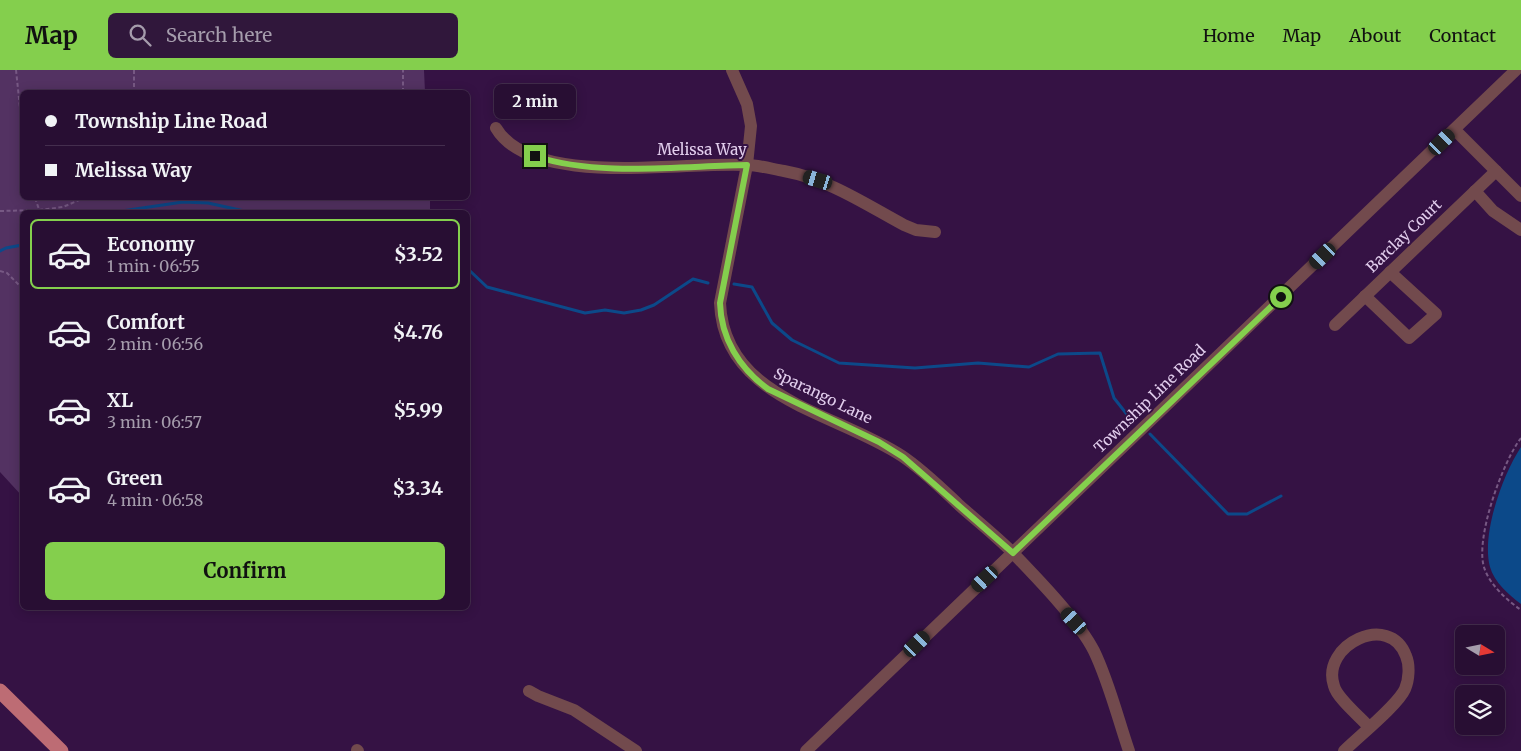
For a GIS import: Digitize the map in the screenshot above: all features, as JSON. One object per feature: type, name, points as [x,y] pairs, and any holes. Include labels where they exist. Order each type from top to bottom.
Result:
[{"type":"main road","points":[[0,691],[61,751]]},
{"type":"street","name":"Sparango Lane","points":[[732,70],[747,104],[751,126],[747,165],[720,303],[720,317],[730,346],[738,360],[768,389],[879,442],[903,457],[1013,553],[1082,631],[1095,652],[1130,751]]},
{"type":"street","name":"Township Line Road","points":[[806,751],[1516,70]]},
{"type":"street","name":"Melissa Way","points":[[496,128],[501,136],[515,148],[558,163],[585,167],[747,165],[818,180],[904,225],[916,230],[935,232]]},
{"type":"street","points":[[1455,130],[1521,196]]},
{"type":"street","name":"Barclay Court","points":[[1336,325],[1496,171]]},
{"type":"street","points":[[1475,191],[1492,211],[1521,230]]},
{"type":"street","points":[[1365,296],[1410,338],[1436,314],[1390,272]]},
{"type":"street","points":[[1344,751],[1368,726],[1399,700],[1406,688],[1408,661],[1404,648],[1394,638],[1382,635],[1367,635],[1353,641],[1341,652],[1333,665],[1332,678],[1334,689],[1368,726]]},
{"type":"street","points":[[529,691],[574,710],[636,751]]},
{"type":"path","points":[[16,70],[20,108]]},
{"type":"path","points":[[134,70],[134,90]]},
{"type":"path","points":[[403,90],[404,70]]},
{"type":"path","points":[[46,210],[63,207],[79,200]]},
{"type":"path","points":[[0,211],[20,211]]},
{"type":"path","points":[[0,271],[6,273],[20,286]]},
{"type":"path","points":[[1521,438],[1506,464],[1496,488],[1482,555],[1485,570],[1494,584],[1521,610]]},
{"type":"shaded area","points":[[0,70],[424,70],[425,90],[20,90],[20,200],[430,200],[430,210],[20,210],[20,494],[0,472]]},
{"type":"water","points":[[1521,447],[1521,604],[1498,583],[1490,567],[1488,553],[1491,522],[1495,505],[1507,472]]},
{"type":"waterway","points":[[129,210],[183,202],[208,203],[240,210]]},
{"type":"waterway","points":[[0,251],[20,245]]},
{"type":"waterway","points":[[470,271],[487,287],[585,313],[605,310],[624,313],[641,310],[654,305],[693,279],[708,283]]},
{"type":"waterway","points":[[734,284],[752,287],[772,323],[792,340],[839,363],[915,368],[978,363],[1029,367],[1058,354],[1100,353],[1114,398],[1129,417]]},
{"type":"waterway","points":[[1150,434],[1228,514],[1247,514],[1281,496]]},
{"type":"route","points":[[535,156],[558,163],[608,168],[747,165],[720,303],[720,317],[730,346],[738,360],[768,389],[879,442],[919,468],[1013,553],[1281,297]]}]
